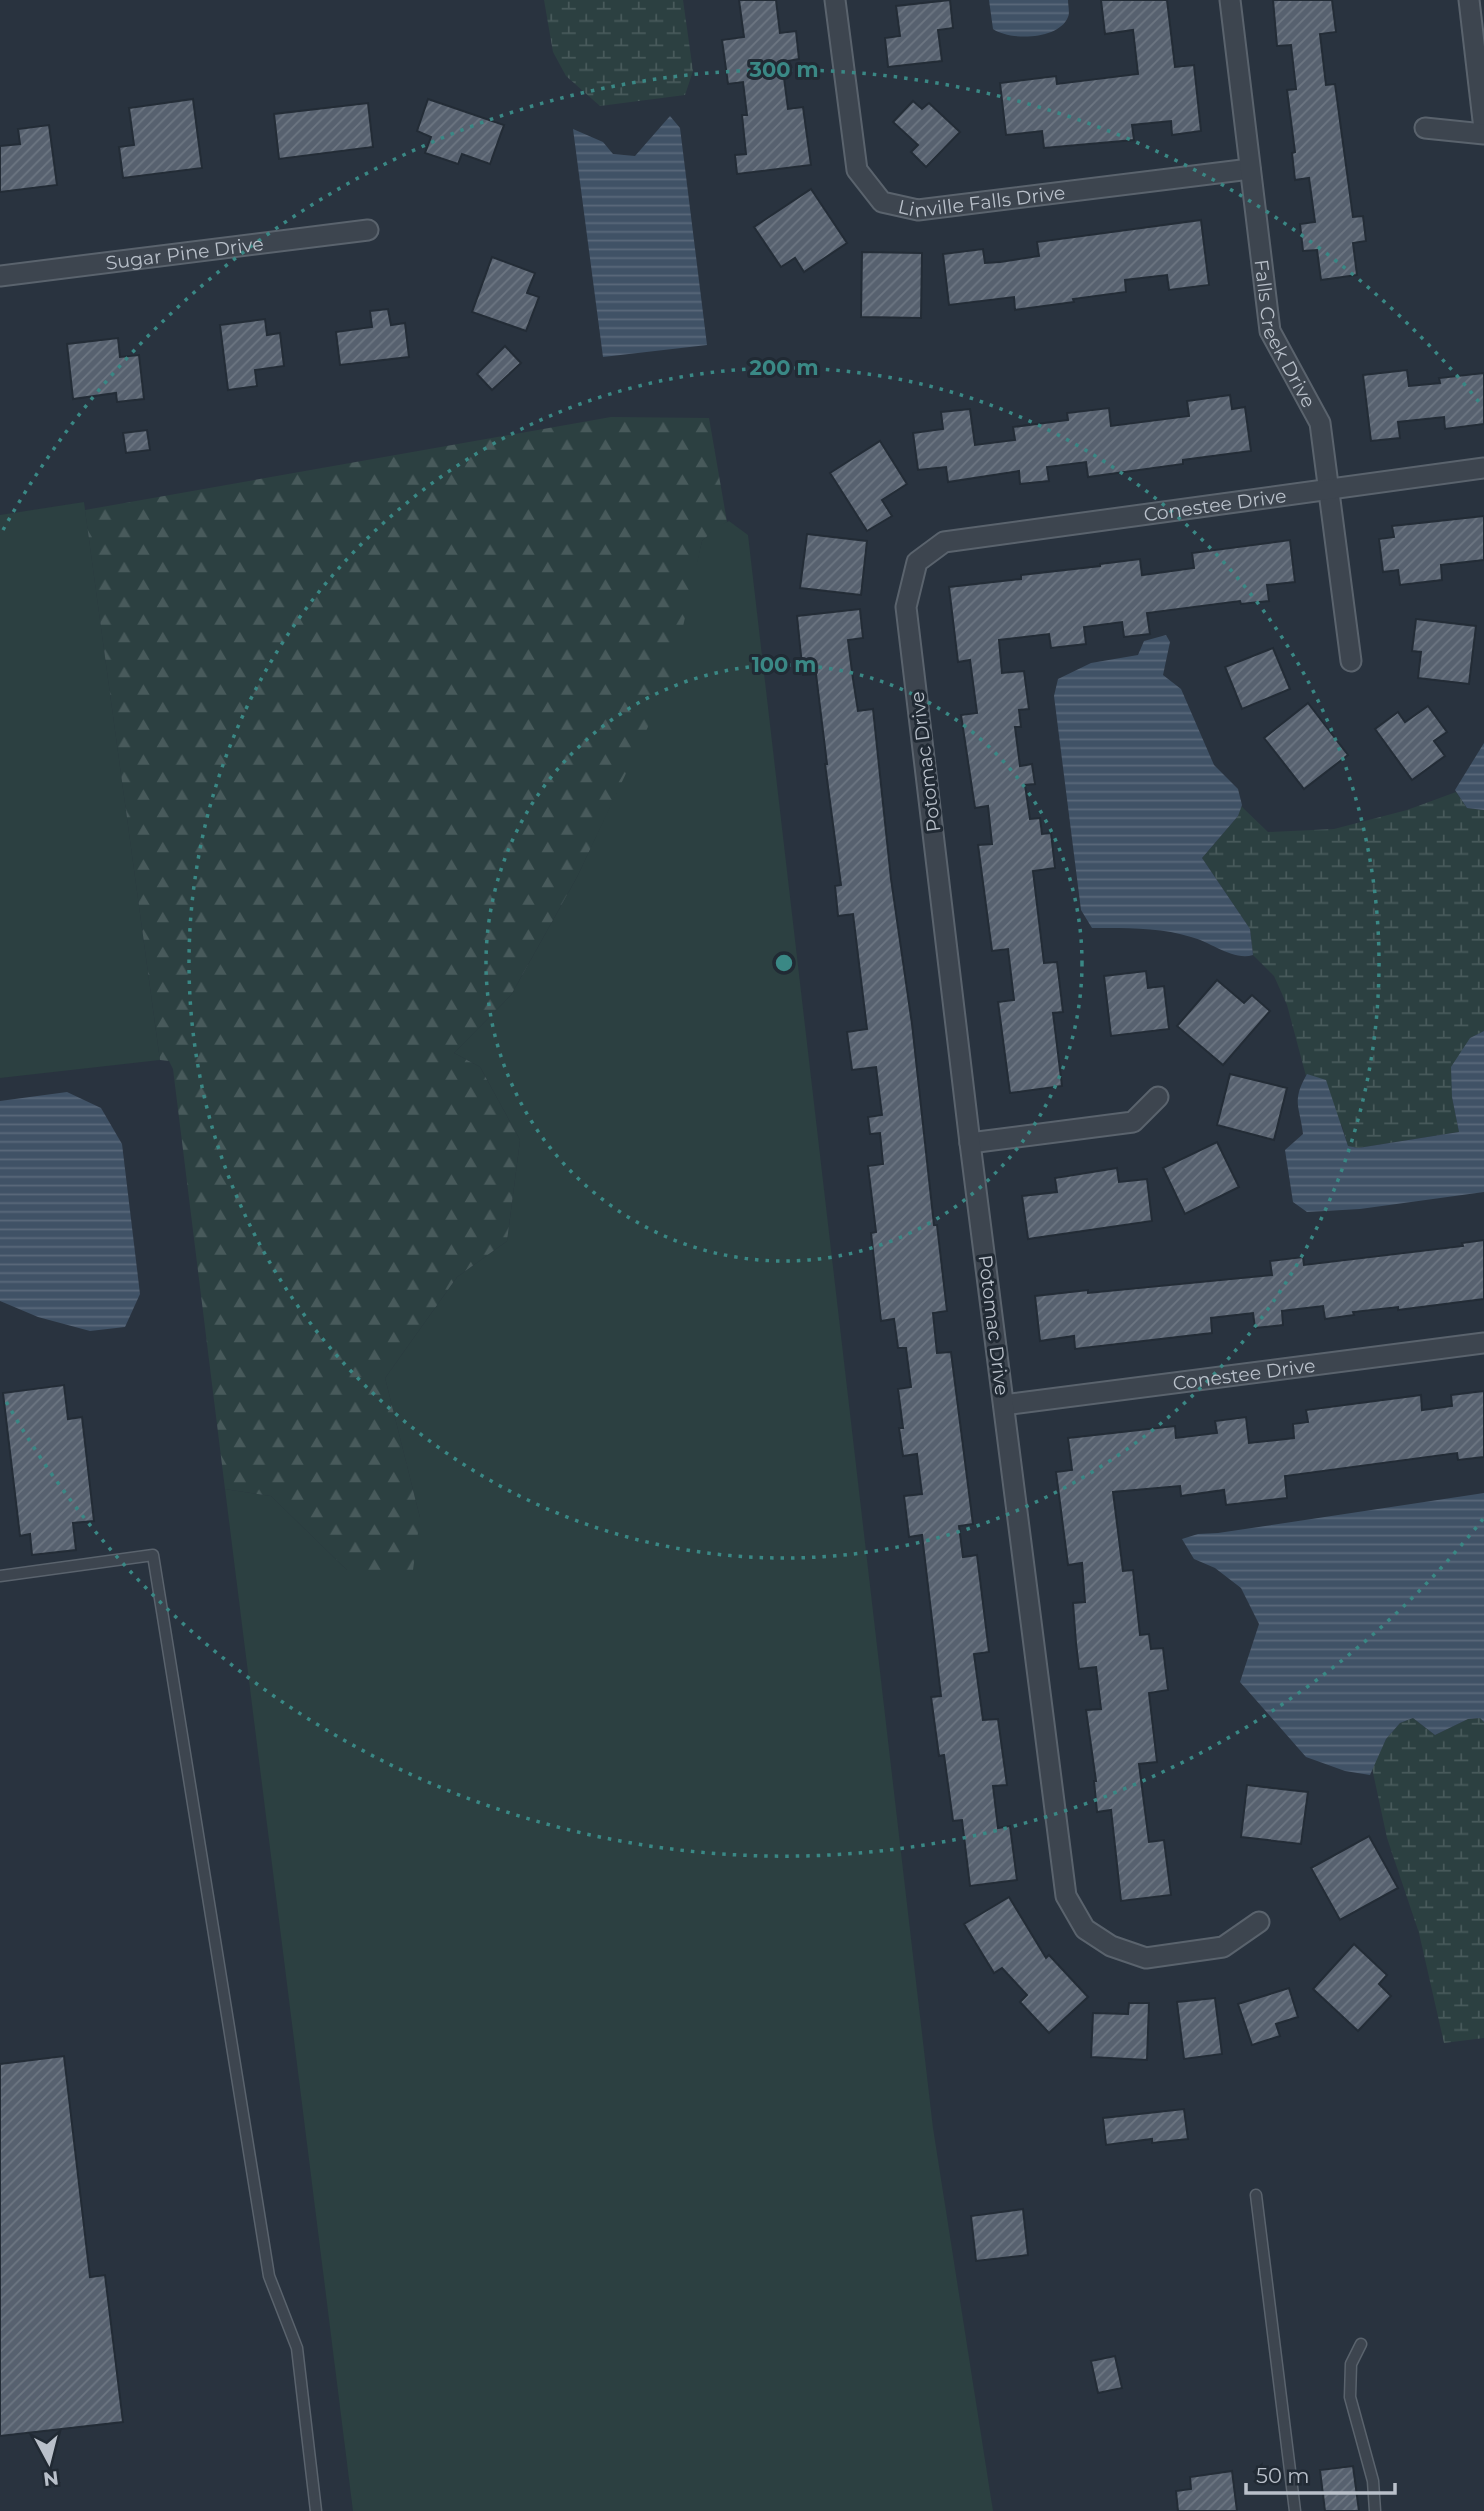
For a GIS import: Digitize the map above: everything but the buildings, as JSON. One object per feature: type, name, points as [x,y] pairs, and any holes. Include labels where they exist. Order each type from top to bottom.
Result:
[{"type":"street","name":"Linville Falls Drive","points":[[835,0],[857,170],[882,202],[918,210],[1250,169]]},
{"type":"street","name":"Falls Creek Drive","points":[[1230,0],[1270,331],[1320,422],[1351,661]]},
{"type":"street","points":[[1425,128],[1484,132],[1469,0]]},
{"type":"street","name":"Sugar Pine Drive","points":[[0,276],[368,230]]},
{"type":"street","name":"Conestee Drive","points":[[944,542],[1484,468]]},
{"type":"street","name":"Potomac Drive","points":[[944,542],[917,562],[906,607],[970,1143],[1066,1896],[1086,1929],[1111,1946],[1146,1958],[1223,1947],[1259,1922]]},
{"type":"street","points":[[970,1143],[1133,1122],[1158,1097]]},
{"type":"street","name":"Conestee Drive","points":[[1004,1405],[1484,1343]]},
{"type":"lane","points":[[0,1576],[153,1555],[269,2276],[296,2348],[316,2511]]},
{"type":"lane","points":[[1255,2195],[1295,2511]]},
{"type":"lane","points":[[1361,2344],[1351,2364],[1350,2397],[1373,2481],[1376,2511]]},
{"type":"green space","points":[[544,0],[683,0],[693,71],[685,95],[600,106],[566,76],[553,52]]},
{"type":"green space","points":[[611,417],[709,418],[727,522],[702,541],[672,676],[577,877],[511,995],[454,1053],[480,1067],[520,1140],[507,1241],[457,1277],[385,1378],[420,1518],[413,1570],[347,1570],[271,1496],[225,1489],[173,1069],[169,1061],[160,1060],[85,510]]},
{"type":"green space","points":[[84,502],[160,1060],[0,1078],[0,515]]},
{"type":"green space","points":[[729,521],[748,535],[933,2128],[993,2511],[353,2511],[225,1489],[271,1496],[347,1570],[420,1518],[385,1378],[457,1277],[507,1241],[520,1140],[480,1067],[454,1053],[511,995],[577,877],[631,761],[688,598],[702,541],[717,526]]},
{"type":"green space","points":[[1456,792],[1467,808],[1484,810],[1484,1031],[1470,1038],[1452,1097],[1459,1132],[1358,1148],[1348,1146],[1342,1126],[1308,1074],[1306,1076],[1287,1005],[1274,976],[1253,955],[1250,929],[1202,858],[1238,816],[1241,806],[1268,832],[1334,829],[1407,810]]},
{"type":"green space","points":[[1413,1718],[1435,1735],[1468,1719],[1480,1718],[1484,1722],[1484,2038],[1444,2043],[1419,1933],[1387,1838],[1372,1768],[1386,1739],[1400,1723]]},
{"type":"water","points":[[989,0],[1068,0],[1069,15],[1063,25],[1045,34],[1022,37],[1011,35],[993,29]]},
{"type":"water","points":[[670,116],[680,128],[707,345],[603,357],[573,129],[603,142],[613,154],[635,156]]},
{"type":"water","points":[[1166,635],[1170,642],[1163,675],[1181,689],[1214,765],[1238,789],[1242,805],[1238,816],[1202,858],[1250,929],[1253,955],[1238,955],[1199,939],[1167,931],[1092,928],[1081,910],[1054,696],[1058,679],[1091,663],[1138,655],[1144,641]]},
{"type":"water","points":[[1484,743],[1484,810],[1467,808],[1455,790]]},
{"type":"water","points":[[1484,1031],[1484,1192],[1360,1209],[1307,1212],[1293,1202],[1285,1150],[1303,1134],[1298,1098],[1307,1074],[1326,1080],[1348,1146],[1358,1148],[1459,1132],[1452,1097],[1451,1067],[1470,1038]]},
{"type":"water","points":[[67,1092],[101,1108],[122,1144],[140,1294],[125,1327],[90,1331],[38,1317],[0,1301],[0,1101]]},
{"type":"water","points":[[1484,1493],[1484,1722],[1480,1718],[1468,1719],[1435,1735],[1413,1718],[1400,1723],[1386,1739],[1370,1775],[1345,1771],[1306,1757],[1240,1682],[1259,1624],[1241,1588],[1215,1568],[1194,1559],[1182,1539],[1198,1534]]}]
